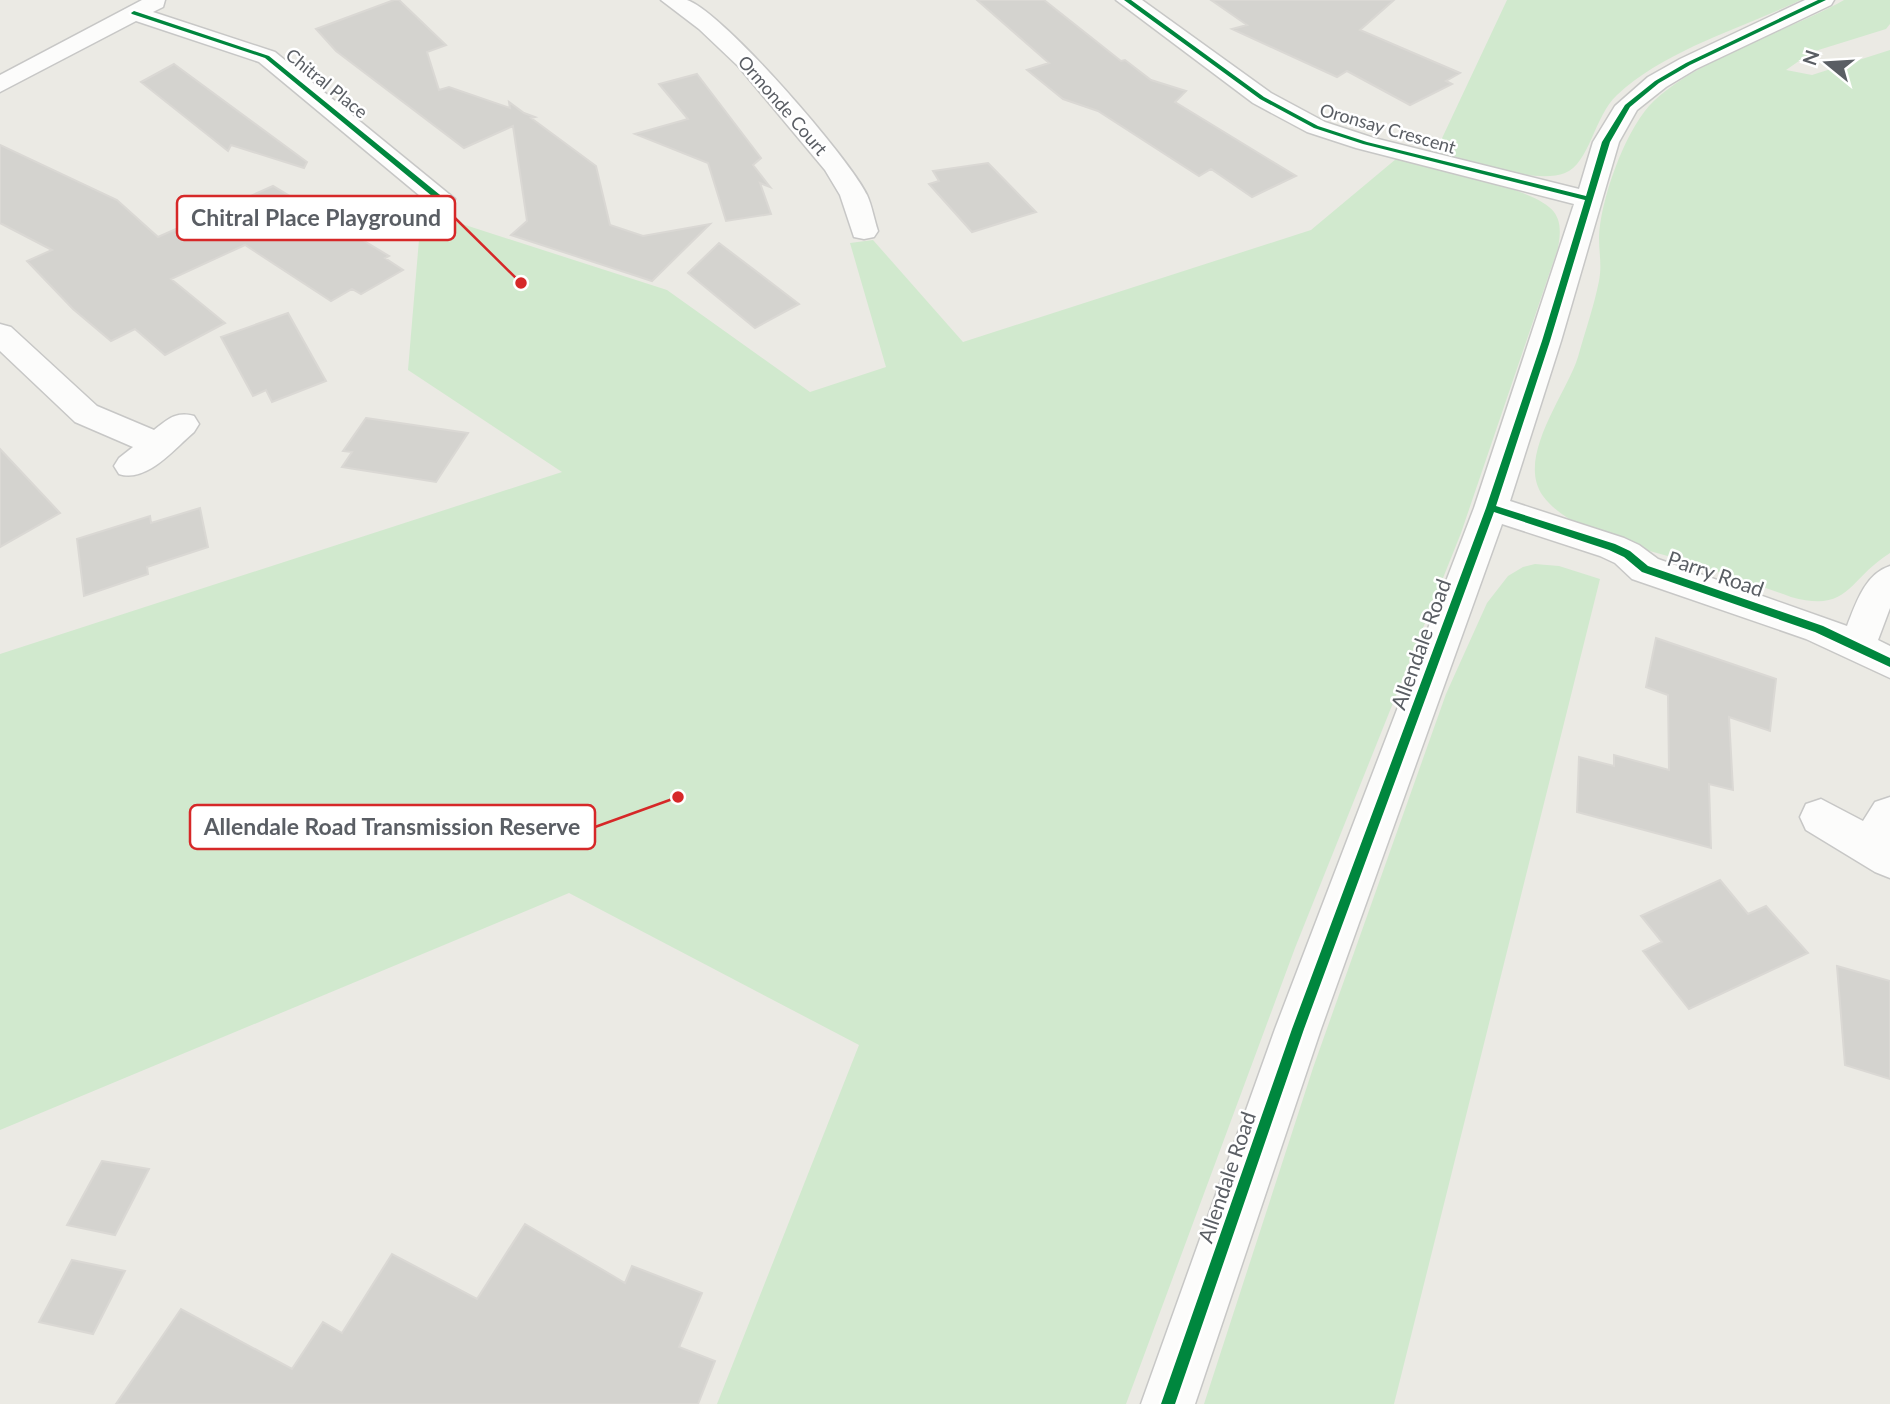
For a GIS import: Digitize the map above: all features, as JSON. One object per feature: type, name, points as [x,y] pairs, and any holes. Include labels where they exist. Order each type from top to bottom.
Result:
[{"type":"street","points":[[0,86],[159,0]]},
{"type":"street","name":"Ormonde Court","points":[[672,0],[707,24],[732,46],[836,167],[853,195],[864,231]]},
{"type":"street","name":"Oronsay Crescent","points":[[1127,0],[1254,92],[1316,127],[1378,146],[1588,199]]},
{"type":"street","name":"Allendale Road","points":[[1168,1404],[1297,1029],[1487,520],[1546,341],[1606,142],[1627,106],[1642,92],[1688,64],[1823,0]]},
{"type":"street","name":"Chitral Place","points":[[134,13],[267,57],[441,199]]},
{"type":"street","points":[[0,334],[86,414],[157,444]]},
{"type":"street","points":[[131,466],[183,424]]},
{"type":"street","name":"Parry Road","points":[[1487,520],[1606,572],[1623,574],[1645,569],[1779,614],[1857,646],[1890,663]]},
{"type":"street","points":[[1857,646],[1874,602],[1890,580]]},
{"type":"street","points":[[1821,817],[1883,840]]},
{"type":"green space","points":[[1507,0],[1801,0],[1705,41],[1658,65],[1637,79],[1609,104],[1580,160],[1573,168],[1552,176],[1536,176],[1501,170],[1436,151]]},
{"type":"green space","points":[[1844,0],[1890,0],[1890,24],[1886,29],[1812,52],[1786,70],[1812,75],[1890,50],[1890,553],[1837,597],[1825,601],[1810,601],[1611,539],[1572,521],[1543,496],[1536,481],[1535,463],[1546,426],[1578,357],[1599,281],[1600,223],[1604,206],[1622,150],[1640,118],[1667,90],[1689,75]]},
{"type":"green space","points":[[1396,159],[1505,187],[1543,203],[1554,212],[1558,221],[1558,248],[1461,533],[1295,948],[1126,1404],[717,1404],[859,1045],[569,893],[0,1130],[0,654],[562,472],[408,370],[421,216],[428,213],[667,290],[810,392],[886,367],[850,243],[873,240],[963,342],[1311,230]]},
{"type":"green space","points":[[1535,564],[1559,566],[1600,579],[1394,1404],[1204,1404],[1313,1068],[1446,694],[1487,603],[1508,576],[1523,567]]},
{"type":"building","points":[[399,0],[446,45],[427,52],[439,90],[449,87],[510,108],[509,102],[535,117],[531,118],[596,166],[610,225],[643,236],[710,224],[652,281],[511,235],[527,221],[513,126],[464,148],[336,51],[316,29]]},
{"type":"building","points":[[977,0],[1044,0],[1121,61],[1125,60],[1151,80],[1186,91],[1175,102],[1296,176],[1252,197],[1211,169],[1199,176],[1098,111],[1063,99],[1027,70],[1049,63]]},
{"type":"building","points":[[1211,0],[1394,0],[1360,30],[1460,73],[1446,81],[1452,84],[1410,105],[1347,71],[1337,77],[1232,29],[1247,25]]},
{"type":"building","points":[[174,64],[307,162],[304,168],[231,145],[228,151],[141,82]]},
{"type":"building","points":[[697,74],[761,158],[753,165],[770,187],[760,183],[771,214],[726,221],[708,163],[635,134],[688,119],[659,84]]},
{"type":"building","points":[[0,145],[117,200],[158,237],[273,186],[389,256],[385,258],[403,270],[361,294],[352,289],[331,301],[245,245],[171,279],[225,323],[165,355],[135,329],[111,341],[73,309],[27,261],[52,250],[0,223]]},
{"type":"building","points":[[988,163],[1036,212],[972,232],[929,184],[939,181],[933,171]]},
{"type":"building","points":[[719,243],[799,304],[755,328],[688,273]]},
{"type":"building","points":[[288,313],[326,381],[272,402],[266,390],[253,396],[221,337]]},
{"type":"building","points":[[366,418],[468,433],[436,482],[342,467],[352,452],[343,451]]},
{"type":"building","points":[[0,449],[60,513],[0,547]]},
{"type":"building","points":[[200,508],[208,547],[147,567],[148,574],[84,596],[77,539],[150,516],[151,523]]},
{"type":"building","points":[[1656,638],[1776,679],[1770,731],[1729,717],[1733,790],[1709,784],[1711,848],[1577,812],[1579,757],[1614,766],[1614,755],[1669,770],[1668,695],[1646,687]]},
{"type":"building","points":[[1720,880],[1748,914],[1766,906],[1808,953],[1689,1009],[1643,951],[1662,942],[1641,916]]},
{"type":"building","points":[[1837,966],[1890,981],[1890,1079],[1845,1065]]},
{"type":"building","points":[[102,1161],[149,1169],[115,1235],[67,1225]]},
{"type":"building","points":[[525,1224],[625,1283],[632,1266],[702,1293],[679,1347],[715,1361],[698,1404],[116,1404],[181,1309],[292,1369],[323,1322],[342,1333],[392,1254],[477,1299]]},
{"type":"building","points":[[72,1260],[125,1271],[93,1334],[39,1322]]},
{"type":"cycle path","points":[[1127,0],[1262,98],[1316,127],[1365,143],[1588,199]]},
{"type":"cycle path","points":[[1168,1404],[1298,1029],[1491,508],[1546,341],[1606,142],[1627,106],[1657,82],[1688,64],[1823,0]]},
{"type":"cycle path","points":[[134,13],[267,57],[441,199]]},
{"type":"cycle path","points":[[1491,508],[1612,547],[1627,554],[1645,569],[1819,629],[1890,663]]},
{"type":"place","name":"Chitral Place Playground","points":[[521,283]]},
{"type":"place","name":"Allendale Road Transmission Reserve","points":[[678,797]]}]
